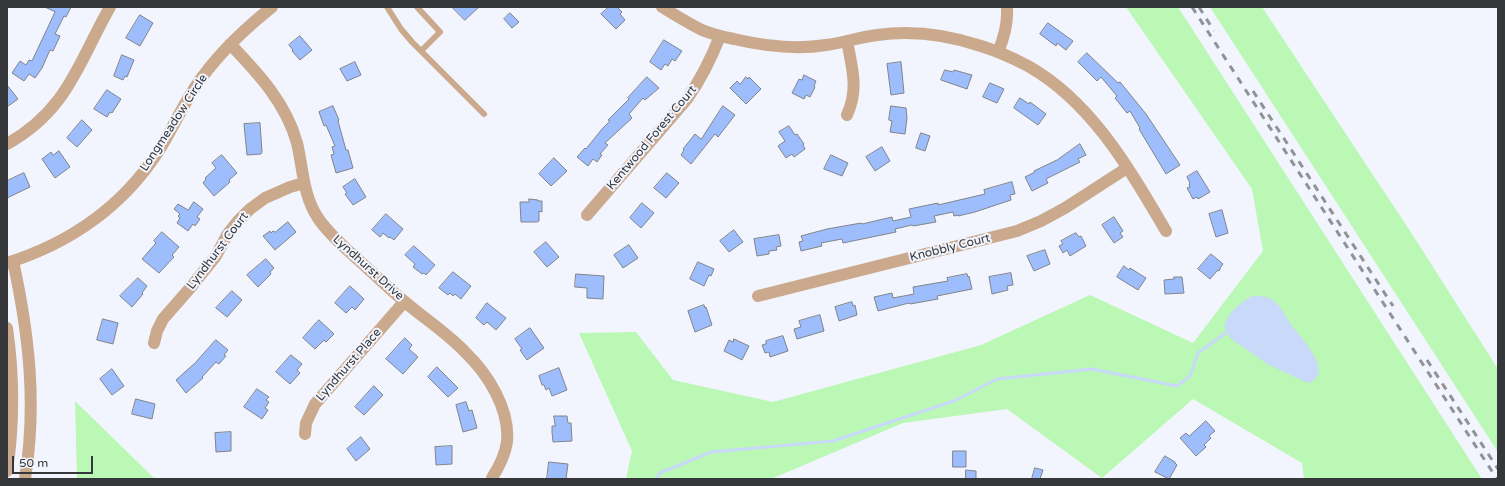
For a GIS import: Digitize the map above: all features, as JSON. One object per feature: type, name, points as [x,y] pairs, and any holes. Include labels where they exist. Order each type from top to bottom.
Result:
[{"type":"street","points":[[7,144],[34,127],[47,115],[61,98],[71,83],[110,7]]},
{"type":"street","name":"Longmeadow Circle","points":[[10,262],[57,244],[93,221],[112,206],[145,170],[162,146],[202,76],[230,44],[272,7]]},
{"type":"street","points":[[662,7],[703,30],[720,36],[757,44],[785,47],[826,45],[877,35],[901,33],[951,37],[998,52],[1028,66],[1061,89],[1091,119],[1112,144],[1166,231]]},
{"type":"street","points":[[998,52],[1007,24],[1008,7]]},
{"type":"street","name":"Kentwood Forest Court","points":[[588,215],[687,99],[700,81],[710,62],[720,36]]},
{"type":"street","points":[[847,41],[854,81],[852,104],[847,115]]},
{"type":"street","name":"Lyndhurst Drive","points":[[230,44],[272,90],[291,124],[297,143],[304,183],[311,204],[317,217],[328,232],[404,302],[466,352],[488,380],[499,399],[504,416],[507,442],[500,466],[492,478]]},
{"type":"street","name":"Knobbly Court","points":[[758,296],[1017,231],[1041,221],[1065,208],[1127,168]]},
{"type":"street","name":"Lyndhurst Court","points":[[154,342],[157,330],[163,319],[216,256],[227,235],[238,221],[250,209],[265,198],[290,187],[304,183]]},
{"type":"street","points":[[10,262],[25,316],[30,369],[30,423],[25,479]]},
{"type":"street","name":"Lyndhurst Place","points":[[305,434],[308,418],[315,404],[404,302]]},
{"type":"street","points":[[7,328],[13,378],[12,429],[7,471]]},
{"type":"lane","points":[[387,7],[401,30],[484,114]]},
{"type":"lane","points":[[417,7],[440,32],[421,51]]},
{"type":"green space","points":[[1126,7],[1178,7],[1482,479],[1304,479],[1302,463],[1193,399],[1102,478],[1007,409],[903,423],[771,479],[626,479],[632,451],[579,333],[636,332],[673,380],[773,402],[981,345],[1090,295],[1193,343],[1263,251],[1252,189]]},
{"type":"green space","points":[[1210,7],[1262,7],[1412,234],[1498,369],[1498,452]]},
{"type":"green space","points":[[75,401],[155,479],[77,479]]},
{"type":"water","points":[[1253,296],[1269,298],[1281,309],[1314,356],[1319,372],[1316,379],[1308,383],[1269,365],[1230,338],[1224,326],[1226,321],[1236,308]]},
{"type":"building","points":[[45,7],[71,7],[66,17],[64,16],[55,34],[60,36],[53,51],[50,50],[42,68],[35,78],[29,74],[24,81],[12,73],[20,61],[26,65],[29,60],[32,61],[55,12]]},
{"type":"building","points":[[452,7],[479,7],[465,20]]},
{"type":"building","points":[[609,7],[617,7],[622,12],[620,14],[625,20],[616,29],[601,14]]},
{"type":"building","points":[[510,13],[519,22],[512,28],[504,19]]},
{"type":"building","points":[[140,15],[153,23],[140,46],[126,38]]},
{"type":"building","points":[[1048,23],[1073,41],[1066,50],[1057,43],[1056,46],[1040,34]]},
{"type":"building","points":[[300,36],[312,50],[300,60],[289,45]]},
{"type":"building","points":[[664,40],[682,51],[675,61],[672,59],[668,66],[665,64],[661,70],[650,62]]},
{"type":"building","points":[[1087,53],[1118,83],[1120,82],[1146,114],[1180,165],[1166,174],[1130,111],[1127,113],[1115,98],[1117,96],[1101,77],[1097,81],[1078,62]]},
{"type":"building","points":[[122,55],[134,60],[127,77],[125,76],[123,80],[114,76]]},
{"type":"building","points":[[355,62],[361,75],[347,81],[340,69]]},
{"type":"building","points":[[901,62],[904,93],[891,95],[887,64]]},
{"type":"building","points":[[945,70],[953,72],[954,70],[972,75],[967,89],[941,80]]},
{"type":"building","points":[[804,75],[816,81],[810,97],[806,95],[804,99],[792,93],[799,79],[802,80]]},
{"type":"building","points":[[647,77],[659,88],[645,100],[643,98],[629,114],[632,118],[605,143],[608,145],[600,154],[602,155],[597,162],[593,159],[588,166],[577,157],[585,148],[586,149],[610,121],[608,120],[629,99],[628,98]]},
{"type":"building","points":[[746,77],[748,79],[749,77],[761,89],[746,104],[730,88],[737,81],[740,84]]},
{"type":"building","points":[[990,83],[1004,89],[997,103],[983,97]]},
{"type":"building","points":[[7,85],[18,99],[7,107]]},
{"type":"building","points":[[107,90],[121,99],[112,113],[110,112],[107,117],[94,109]]},
{"type":"building","points":[[1020,98],[1029,104],[1030,102],[1046,114],[1038,125],[1014,108]]},
{"type":"building","points":[[333,106],[339,120],[338,121],[346,150],[348,150],[353,168],[336,173],[331,155],[334,154],[332,147],[335,146],[326,125],[324,126],[319,112]]},
{"type":"building","points":[[723,106],[735,115],[718,137],[715,134],[691,164],[681,155],[684,150],[683,149],[695,134],[701,139]]},
{"type":"building","points":[[891,106],[906,108],[907,118],[905,134],[890,132],[892,121],[889,120]]},
{"type":"building","points":[[82,120],[92,130],[77,147],[67,138]]},
{"type":"building","points":[[260,123],[262,152],[261,154],[247,155],[244,124]]},
{"type":"building","points":[[789,126],[804,144],[805,149],[794,157],[792,154],[786,158],[778,146],[785,141],[779,132]]},
{"type":"building","points":[[921,133],[930,136],[925,151],[916,148]]},
{"type":"building","points":[[1080,144],[1086,155],[1078,159],[1080,162],[1046,179],[1048,183],[1032,191],[1025,177],[1057,160]]},
{"type":"building","points":[[882,147],[890,161],[875,171],[866,157]]},
{"type":"building","points":[[59,151],[70,167],[55,178],[42,159],[51,152],[53,155]]},
{"type":"building","points":[[222,155],[237,173],[229,180],[230,182],[214,196],[203,183],[206,179],[205,178],[216,168],[212,163]]},
{"type":"building","points":[[831,155],[848,163],[842,176],[824,169]]},
{"type":"building","points":[[554,158],[567,171],[551,186],[539,174]]},
{"type":"building","points":[[1197,171],[1210,192],[1198,199],[1197,197],[1193,199],[1187,188],[1190,187],[1190,183],[1187,177]]},
{"type":"building","points":[[24,173],[30,187],[7,198],[7,181]]},
{"type":"building","points":[[667,173],[679,183],[666,198],[654,188]]},
{"type":"building","points":[[355,179],[366,197],[353,205],[345,194],[347,193],[343,187]]},
{"type":"building","points":[[1012,182],[1015,194],[1010,195],[1011,200],[975,212],[958,216],[954,216],[953,212],[934,216],[936,222],[912,225],[895,229],[896,232],[843,243],[842,239],[821,243],[822,246],[801,251],[799,242],[803,241],[801,236],[827,229],[862,224],[892,217],[893,221],[911,217],[909,209],[938,203],[938,205],[985,194],[984,190]]},
{"type":"building","points":[[529,199],[542,201],[542,212],[539,211],[539,221],[521,222],[520,202],[529,202]]},
{"type":"building","points":[[194,202],[203,209],[197,217],[200,219],[195,226],[193,224],[188,231],[177,223],[180,218],[178,216],[180,214],[174,209],[178,204],[188,210]]},
{"type":"building","points":[[642,203],[654,213],[641,228],[630,218]]},
{"type":"building","points":[[1222,210],[1228,233],[1216,237],[1209,214]]},
{"type":"building","points":[[386,214],[403,229],[394,240],[383,233],[380,237],[372,230]]},
{"type":"building","points":[[1114,217],[1123,231],[1120,233],[1123,237],[1114,243],[1102,225]]},
{"type":"building","points":[[288,222],[296,232],[275,250],[263,236],[270,231],[271,233],[273,231],[275,232]]},
{"type":"building","points":[[734,230],[743,242],[729,252],[720,241]]},
{"type":"building","points":[[162,232],[179,247],[172,255],[174,257],[159,273],[142,259],[156,243],[154,241]]},
{"type":"building","points":[[1076,233],[1079,237],[1081,236],[1086,246],[1070,256],[1067,250],[1063,253],[1059,246],[1063,244],[1061,241]]},
{"type":"building","points":[[779,235],[781,246],[776,247],[777,250],[769,251],[769,254],[757,256],[754,239]]},
{"type":"building","points":[[546,242],[559,257],[547,267],[534,252]]},
{"type":"building","points":[[629,245],[638,258],[623,268],[614,255]]},
{"type":"building","points":[[414,246],[435,265],[426,275],[424,273],[422,274],[413,267],[415,264],[405,255]]},
{"type":"building","points":[[1045,250],[1050,264],[1034,271],[1027,256]]},
{"type":"building","points":[[1211,254],[1223,264],[1220,270],[1217,271],[1210,279],[1198,269]]},
{"type":"building","points":[[266,259],[274,268],[270,272],[271,274],[258,287],[247,275]]},
{"type":"building","points":[[698,262],[714,269],[711,276],[709,275],[704,286],[690,279]]},
{"type":"building","points":[[1124,266],[1146,278],[1138,290],[1117,277]]},
{"type":"building","points":[[453,272],[471,286],[461,299],[455,294],[453,296],[450,293],[448,295],[439,288]]},
{"type":"building","points":[[1011,273],[1013,285],[1007,286],[1008,290],[992,294],[989,277]]},
{"type":"building","points":[[576,274],[604,276],[603,299],[587,298],[587,288],[575,287]]},
{"type":"building","points":[[967,274],[968,277],[969,276],[972,289],[937,296],[938,299],[909,303],[878,311],[874,297],[892,293],[893,298],[914,294],[913,287],[948,281],[947,278]]},
{"type":"building","points":[[1174,277],[1182,277],[1184,293],[1165,294],[1164,280],[1174,279]]},
{"type":"building","points":[[138,278],[147,286],[142,293],[143,294],[132,307],[120,296]]},
{"type":"building","points":[[350,286],[364,299],[355,310],[352,307],[346,313],[335,303]]},
{"type":"building","points":[[232,291],[242,300],[227,317],[216,308]]},
{"type":"building","points":[[852,302],[853,306],[855,305],[857,315],[839,321],[835,307]]},
{"type":"building","points":[[487,303],[506,318],[496,330],[487,322],[484,325],[476,318]]},
{"type":"building","points":[[704,305],[712,325],[695,332],[688,311]]},
{"type":"building","points":[[820,315],[824,331],[797,339],[794,329],[801,327],[799,321]]},
{"type":"building","points":[[103,319],[118,323],[113,344],[97,340]]},
{"type":"building","points":[[319,320],[334,334],[326,342],[324,340],[315,349],[303,338]]},
{"type":"building","points":[[530,328],[544,348],[527,360],[515,339]]},
{"type":"building","points":[[783,336],[788,351],[770,357],[769,352],[765,353],[762,345],[766,344],[766,341]]},
{"type":"building","points":[[405,338],[412,345],[409,349],[418,357],[403,374],[386,359]]},
{"type":"building","points":[[734,339],[749,346],[742,360],[724,351],[729,340],[733,342]]},
{"type":"building","points":[[216,340],[228,350],[224,355],[226,356],[219,364],[216,362],[202,377],[203,378],[186,393],[176,380],[195,363]]},
{"type":"building","points":[[291,355],[302,364],[297,370],[300,373],[290,384],[276,372]]},
{"type":"building","points":[[437,367],[458,388],[448,397],[428,377]]},
{"type":"building","points":[[559,368],[567,390],[552,396],[549,388],[546,390],[544,385],[542,385],[539,376]]},
{"type":"building","points":[[112,369],[124,386],[112,395],[100,379]]},
{"type":"building","points":[[374,386],[383,395],[364,415],[355,407]]},
{"type":"building","points":[[257,389],[269,397],[266,400],[269,402],[265,408],[268,410],[262,419],[244,407]]},
{"type":"building","points":[[136,399],[155,404],[152,419],[132,414]]},
{"type":"building","points":[[466,402],[469,411],[472,410],[477,428],[463,432],[456,405]]},
{"type":"building","points":[[554,416],[567,416],[568,423],[571,423],[572,441],[553,442],[552,426],[555,426]]},
{"type":"building","points":[[1206,421],[1215,431],[1209,436],[1211,438],[1204,445],[1206,447],[1196,456],[1180,438],[1186,433],[1189,436]]},
{"type":"building","points":[[231,432],[231,451],[216,452],[215,433]]},
{"type":"building","points":[[361,437],[370,449],[356,461],[347,449]]},
{"type":"building","points":[[452,446],[452,464],[436,465],[435,447]]},
{"type":"building","points":[[953,451],[966,451],[966,467],[953,467]]},
{"type":"building","points":[[1165,456],[1177,465],[1169,479],[1155,472]]},
{"type":"building","points":[[549,462],[568,464],[566,479],[547,479]]},
{"type":"building","points":[[1035,468],[1043,470],[1040,479],[1032,479]]},
{"type":"building","points":[[966,470],[976,471],[976,479],[966,479]]},
{"type":"waterway","points":[[656,479],[660,473],[711,452],[833,441],[954,401],[997,379],[1092,369],[1177,386],[1190,376],[1198,353],[1227,332]]},
{"type":"railway","points":[[1192,7],[1497,479]]},
{"type":"railway","points":[[1199,7],[1214,31]]},
{"type":"railway","points":[[1253,91],[1393,306]]},
{"type":"railway","points":[[1427,360],[1498,469]]}]
